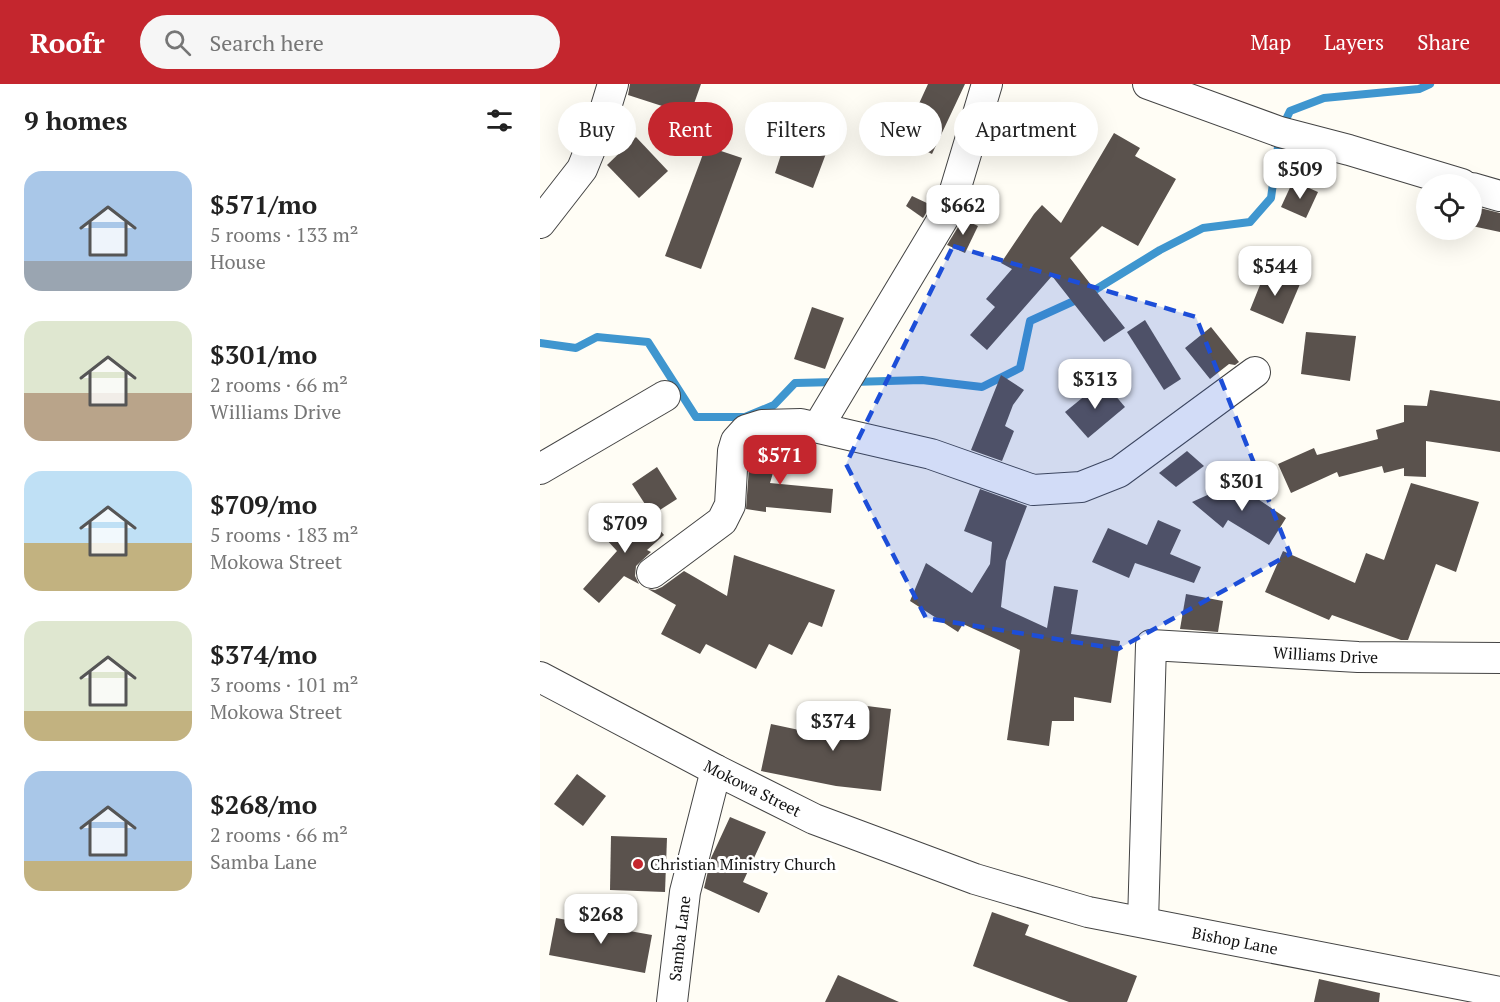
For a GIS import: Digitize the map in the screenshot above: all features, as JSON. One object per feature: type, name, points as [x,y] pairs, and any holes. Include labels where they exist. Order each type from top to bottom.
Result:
[{"type":"street","points":[[540,224],[582,168],[602,120],[612,84]]},
{"type":"street","points":[[818,427],[950,207],[987,84]]},
{"type":"street","points":[[1148,84],[1280,132],[1429,174]]},
{"type":"street","points":[[1482,191],[1500,196]]},
{"type":"street","points":[[652,573],[722,521],[730,505],[733,451],[736,441],[746,430],[762,425],[801,423],[931,454],[1033,490],[1081,487],[1119,472],[1255,372]]},
{"type":"street","points":[[540,469],[665,396]]},
{"type":"street","name":"Williams Drive","points":[[1143,922],[1151,645],[1359,657],[1500,658]]},
{"type":"street","name":"Mokowa Street","points":[[540,677],[814,819],[975,879]]},
{"type":"street","name":"Samba Lane","points":[[672,1002],[685,892],[716,770]]},
{"type":"street","name":"Bishop Lane","points":[[975,879],[1088,912],[1500,992]]},
{"type":"highlighted area","points":[[953,246],[1196,317],[1290,554],[1118,649],[926,618],[846,464]]},
{"type":"building","points":[[630,84],[701,84],[695,102],[650,102],[628,95]]},
{"type":"building","points":[[928,84],[965,84],[957,102],[954,102],[954,107],[942,133],[942,102],[920,102]]},
{"type":"building","points":[[1114,133],[1140,148],[1135,156],[1176,179],[1138,246],[1102,226],[1070,258],[1125,328],[1104,342],[1052,276],[987,350],[970,335],[995,307],[986,299],[1012,269],[1001,263],[1042,205],[1061,223]]},
{"type":"building","points":[[636,137],[648,150],[648,156],[654,156],[668,171],[639,198],[607,165],[616,156],[636,156]]},
{"type":"building","points":[[733,155],[742,158],[701,269],[665,256],[702,156]]},
{"type":"building","points":[[781,156],[825,156],[813,188],[775,173]]},
{"type":"building","points":[[1293,181],[1318,192],[1306,218],[1281,207]]},
{"type":"building","points":[[912,196],[931,205],[923,218],[906,206]]},
{"type":"building","points":[[1482,208],[1500,213],[1500,232],[1482,228]]},
{"type":"building","points":[[963,219],[978,226],[965,253],[947,245]]},
{"type":"building","points":[[1266,270],[1300,284],[1283,324],[1250,310]]},
{"type":"building","points":[[812,307],[844,318],[825,369],[794,359]]},
{"type":"building","points":[[1145,320],[1181,379],[1164,390],[1127,332]]},
{"type":"building","points":[[1211,327],[1239,362],[1235,365],[1229,364],[1210,379],[1185,348]]},
{"type":"building","points":[[1306,332],[1356,336],[1350,381],[1301,374]]},
{"type":"building","points":[[1001,375],[1024,390],[1013,405],[1005,426],[1014,431],[1002,461],[971,450]]},
{"type":"building","points":[[1103,381],[1125,407],[1088,438],[1065,412]]},
{"type":"building","points":[[1430,390],[1500,401],[1500,452],[1426,441],[1426,477],[1404,476],[1404,468],[1384,473],[1382,466],[1339,477],[1337,472],[1291,493],[1278,464],[1314,448],[1317,455],[1378,439],[1376,430],[1404,422],[1404,405],[1427,406]]},
{"type":"building","points":[[765,442],[782,442],[770,483],[833,489],[831,513],[766,507],[766,512],[746,509],[750,454],[756,445]]},
{"type":"building","points":[[1187,451],[1204,466],[1176,487],[1159,473]]},
{"type":"building","points":[[657,467],[677,499],[652,515],[632,484]]},
{"type":"building","points":[[1234,483],[1286,518],[1269,545],[1228,520],[1223,528],[1192,502]]},
{"type":"building","points":[[1411,483],[1479,502],[1456,572],[1436,564],[1408,640],[1401,640],[1332,615],[1329,620],[1265,592],[1283,551],[1355,583],[1366,553],[1384,560]]},
{"type":"building","points":[[980,489],[1027,506],[1006,561],[1001,607],[1047,628],[1054,586],[1078,590],[1071,634],[1120,641],[1111,703],[1074,697],[1074,721],[1052,721],[1049,746],[1007,740],[1020,650],[963,624],[958,632],[910,601],[926,563],[972,593],[990,564],[992,542],[964,531]]},
{"type":"building","points":[[641,508],[664,535],[647,550],[651,552],[636,566],[635,576],[639,584],[624,576],[599,603],[583,589],[617,551],[605,538]]},
{"type":"building","points":[[1158,520],[1181,530],[1170,554],[1201,567],[1194,583],[1135,563],[1129,578],[1092,562],[1108,528],[1147,545]]},
{"type":"building","points":[[734,555],[835,590],[822,627],[809,622],[792,655],[769,644],[756,669],[706,644],[700,654],[661,634],[676,605],[648,589],[655,590],[662,587],[684,571],[727,596]]},
{"type":"building","points":[[1186,594],[1223,601],[1218,632],[1180,629]]},
{"type":"building","points":[[851,704],[891,709],[881,791],[836,786],[761,771],[771,724],[846,740]]},
{"type":"building","points":[[577,774],[606,796],[583,826],[554,804]]},
{"type":"building","points":[[730,817],[766,832],[743,882],[768,893],[759,913],[704,888],[711,858]]},
{"type":"building","name":"Christian Ministry Church","points":[[611,836],[667,838],[665,892],[610,890]]},
{"type":"building","points":[[992,912],[1029,925],[1025,935],[1137,976],[1127,1002],[1069,1002],[973,966]]},
{"type":"building","points":[[556,918],[652,935],[645,973],[549,955]]},
{"type":"building","points":[[838,975],[899,1002],[825,1002]]},
{"type":"building","points":[[1319,979],[1380,993],[1379,1002],[1314,1002]]},
{"type":"waterway","points":[[852,382],[922,380],[982,387],[1020,368],[1030,321],[1085,296],[1160,250],[1203,228],[1250,222],[1271,198],[1280,132],[1290,111],[1324,98],[1419,89],[1430,84]]},
{"type":"waterway","points":[[540,343],[576,348],[597,337],[648,342],[696,417],[745,417],[774,405],[795,383],[836,382]]},
{"type":"place","name":"Christian Ministry Church","points":[[638,864]]}]
